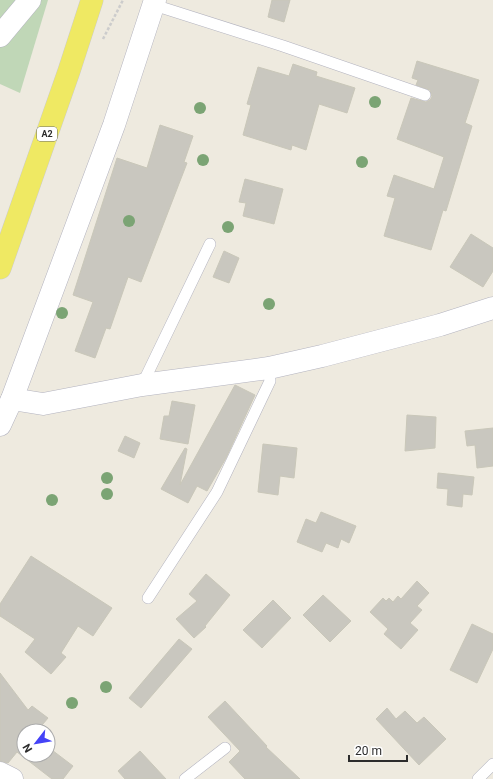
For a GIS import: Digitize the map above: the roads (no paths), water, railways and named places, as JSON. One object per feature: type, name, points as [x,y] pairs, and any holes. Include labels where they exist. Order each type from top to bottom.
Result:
[{"type":"main road","name":"A2","points":[[0,268],[67,78],[92,0]]},
{"type":"street","points":[[0,36],[30,0]]},
{"type":"street","points":[[0,425],[12,399],[114,125],[155,2]]},
{"type":"street","points":[[12,399],[43,404],[142,385],[269,368],[322,356],[432,327],[493,308]]},
{"type":"street","points":[[0,774],[12,779]]},
{"type":"lane","points":[[155,2],[424,95]]},
{"type":"lane","points":[[142,385],[210,244]]},
{"type":"lane","points":[[148,598],[218,492],[270,381],[269,368]]},
{"type":"lane","points":[[186,779],[225,748]]},
{"type":"lane","points":[[478,779],[493,764]]}]
